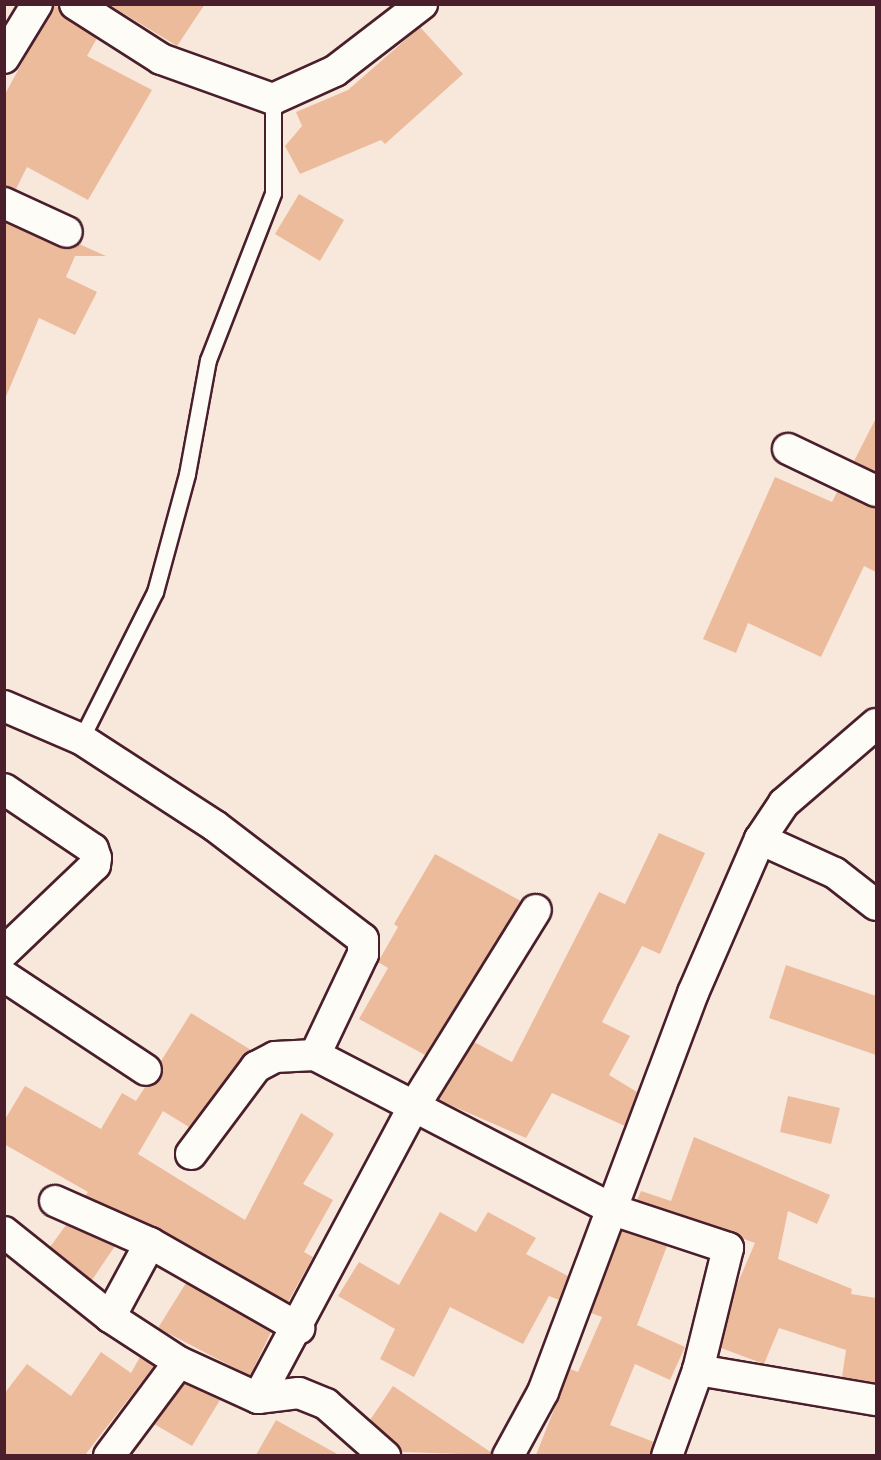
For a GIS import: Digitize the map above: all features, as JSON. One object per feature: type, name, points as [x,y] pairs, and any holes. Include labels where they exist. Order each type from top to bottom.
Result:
[{"type":"street","points":[[4,58],[37,4]]},
{"type":"street","points":[[75,4],[161,59],[241,90],[273,99],[335,71],[422,4]]},
{"type":"street","points":[[4,203],[67,232]]},
{"type":"street","points":[[788,449],[876,491]]},
{"type":"street","points":[[4,706],[81,738],[215,826],[363,939],[363,954],[315,1055]]},
{"type":"street","points":[[508,1455],[543,1392],[616,1211],[693,993],[760,839],[784,803],[876,724]]},
{"type":"street","points":[[4,789],[93,849],[96,858],[95,865],[4,952]]},
{"type":"street","points":[[760,839],[835,873],[876,905]]},
{"type":"street","points":[[258,1398],[299,1328],[413,1108],[536,910]]},
{"type":"street","points":[[4,976],[146,1070]]},
{"type":"street","points":[[191,1154],[256,1066],[275,1057],[315,1055],[413,1108],[616,1211],[728,1248],[698,1370],[667,1455]]},
{"type":"street","points":[[55,1201],[150,1243],[299,1328]]},
{"type":"street","points":[[4,1232],[110,1317],[179,1362],[258,1398],[299,1393],[326,1404],[385,1455]]},
{"type":"street","points":[[110,1317],[150,1243]]},
{"type":"street","points":[[108,1455],[179,1362]]},
{"type":"street","points":[[698,1370],[876,1400]]},
{"type":"lane","points":[[81,738],[155,592],[187,474],[208,360],[273,193],[273,99]]},
{"type":"building","points":[[54,4],[97,38],[87,56],[152,90],[88,200],[27,167],[16,189],[4,186],[4,96]]},
{"type":"building","points":[[108,4],[205,4],[177,46]]},
{"type":"building","points":[[420,27],[463,74],[385,144],[381,140],[300,174],[285,146],[302,126],[296,112],[348,90]]},
{"type":"building","points":[[299,194],[344,220],[320,261],[275,234]]},
{"type":"building","points":[[4,222],[60,248],[79,244],[106,256],[75,256],[66,277],[97,292],[75,335],[39,318],[5,399]]},
{"type":"building","points":[[876,418],[876,472],[854,461]]},
{"type":"building","points":[[775,477],[832,502],[837,492],[876,508],[876,572],[864,566],[821,657],[748,623],[736,653],[703,639]]},
{"type":"building","points":[[659,833],[705,853],[660,954],[642,946],[602,1022],[630,1036],[609,1075],[637,1092],[625,1126],[552,1093],[526,1138],[439,1100],[474,1042],[512,1062],[599,892],[625,904]]},
{"type":"building","points":[[435,854],[521,901],[425,1055],[359,1019],[388,968],[378,962],[398,927],[394,924]]},
{"type":"building","points":[[786,965],[876,996],[876,1055],[769,1018]]},
{"type":"building","points":[[191,1013],[251,1050],[189,1127],[163,1111],[138,1154],[245,1220],[301,1113],[334,1134],[303,1184],[333,1200],[304,1252],[313,1257],[288,1302],[158,1228],[85,1196],[88,1192],[4,1144],[4,1121],[25,1086],[101,1129],[122,1093],[136,1101],[145,1087],[160,1080],[161,1061]]},
{"type":"building","points":[[788,1096],[840,1108],[831,1144],[780,1132]]},
{"type":"building","points":[[694,1137],[830,1195],[817,1224],[788,1211],[778,1259],[852,1289],[851,1294],[876,1298],[876,1383],[842,1377],[846,1350],[779,1328],[764,1364],[721,1348],[736,1287],[755,1243],[637,1200],[641,1191],[671,1201]]},
{"type":"building","points":[[440,1212],[476,1232],[488,1212],[536,1238],[526,1254],[568,1276],[559,1300],[549,1296],[523,1344],[450,1307],[414,1377],[380,1359],[395,1329],[338,1296],[359,1262],[399,1285]]},
{"type":"building","points":[[66,1225],[115,1246],[92,1280],[50,1247]]},
{"type":"building","points":[[622,1231],[667,1246],[637,1325],[685,1347],[670,1380],[635,1364],[610,1425],[654,1442],[650,1455],[536,1455],[570,1369],[578,1372],[602,1317],[591,1313]]},
{"type":"building","points":[[186,1283],[271,1332],[250,1376],[158,1328]]},
{"type":"building","points":[[101,1352],[131,1373],[140,1357],[154,1366],[85,1455],[4,1455],[4,1394],[27,1364],[71,1396]]},
{"type":"building","points":[[185,1383],[220,1400],[192,1446],[154,1424]]},
{"type":"building","points":[[393,1386],[492,1453],[491,1455],[402,1452],[370,1420]]},
{"type":"building","points":[[276,1420],[339,1455],[256,1455]]}]
